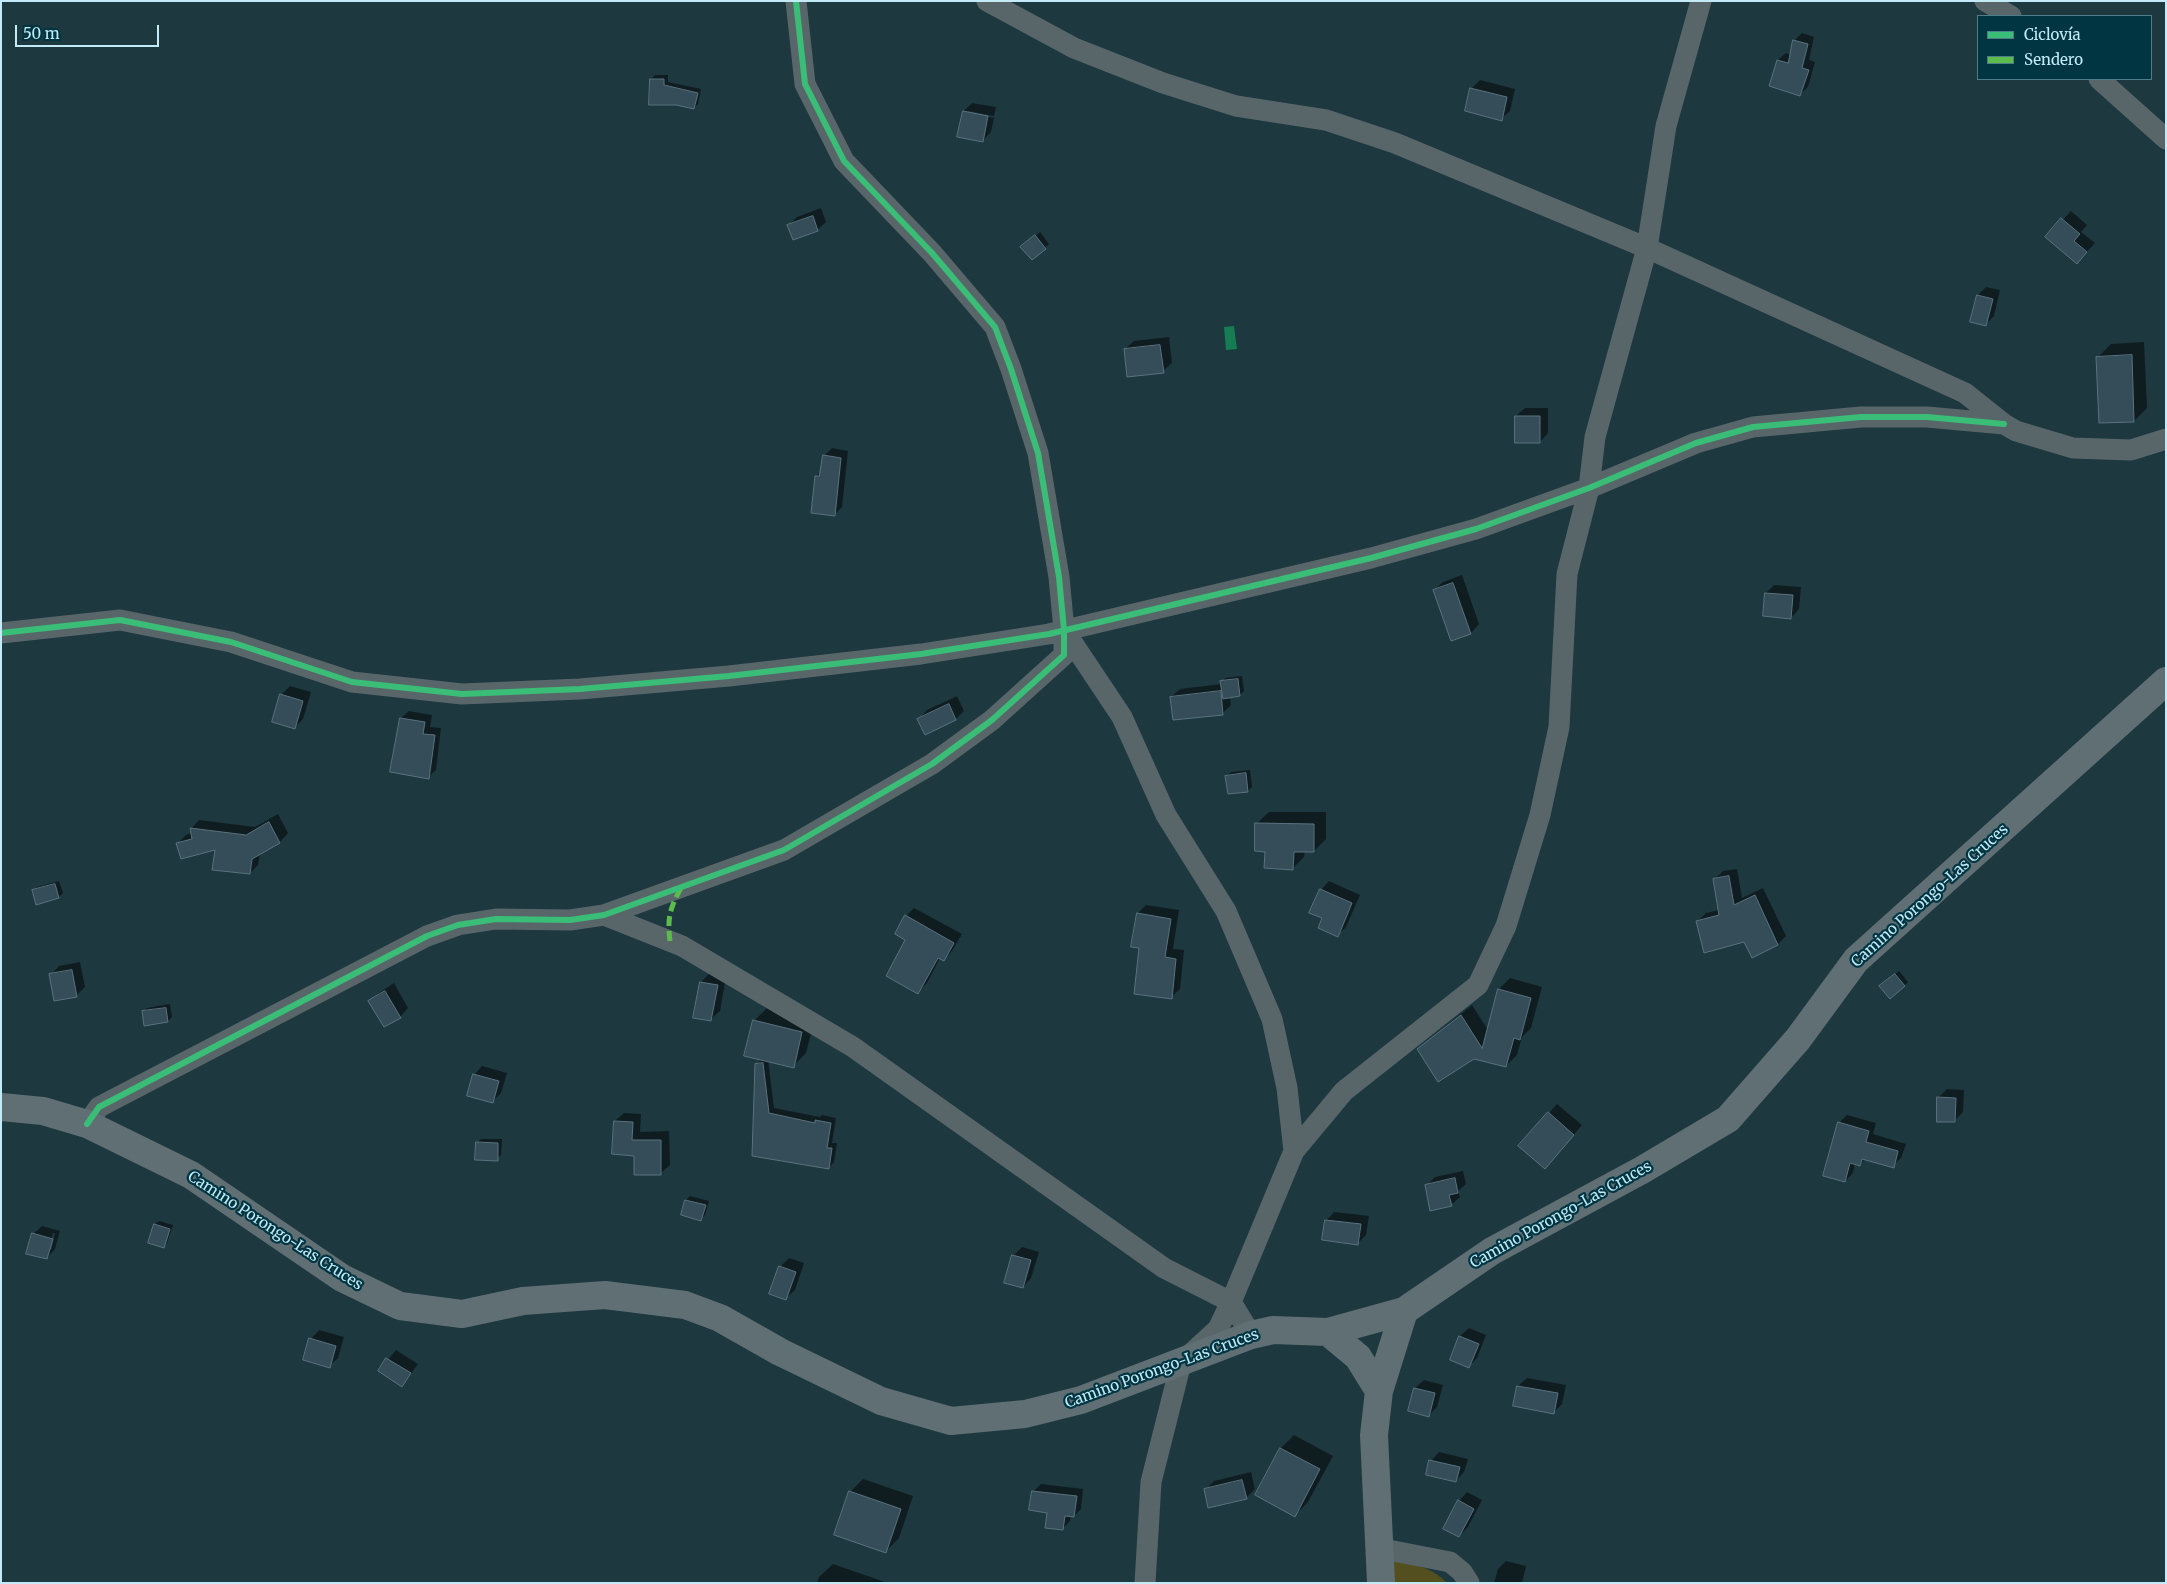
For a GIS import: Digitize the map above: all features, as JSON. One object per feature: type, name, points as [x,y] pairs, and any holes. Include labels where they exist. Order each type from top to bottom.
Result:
[{"type":"main road","name":"Camino Porongo-Las Cruces","points":[[1,1107],[43,1112],[87,1124],[191,1175],[342,1278],[400,1306],[462,1314],[523,1301],[605,1295],[685,1305],[720,1318],[780,1352],[880,1401],[951,1421],[1025,1414],[1081,1400],[1251,1335],[1273,1330],[1328,1332],[1404,1311],[1492,1251],[1642,1170],[1728,1119],[1798,1039],[1856,960],[2166,682]]},
{"type":"main road","points":[[1381,1583],[1374,1435],[1379,1391],[1404,1311]]},
{"type":"main road","points":[[1328,1332],[1358,1357],[1379,1391]]},
{"type":"street","points":[[87,1124],[98,1107],[427,936],[458,925],[496,919],[570,920],[604,914],[784,850],[932,764],[992,720],[1064,655],[1064,630],[1059,577],[1038,453],[995,328],[932,253],[844,161],[805,84],[796,1]]},
{"type":"street","points":[[987,1],[1074,48],[1163,83],[1236,106],[1326,120],[1395,143],[1647,248],[1965,393],[2004,424],[2016,431],[2073,448],[2131,450],[2166,439]]},
{"type":"street","points":[[1145,1583],[1151,1482],[1180,1363],[1218,1329],[1294,1151],[1344,1091],[1478,984],[1506,926],[1540,814],[1559,727],[1566,574],[1589,488],[1595,437],[1647,248],[1666,126],[1701,1]]},
{"type":"street","points":[[1985,1],[2009,15]]},
{"type":"street","points":[[2100,80],[2166,139]]},
{"type":"street","points":[[1,633],[120,620],[231,642],[352,682],[462,694],[580,689],[729,676],[921,654],[1049,634],[1371,558],[1476,529],[1589,488],[1696,443],[1753,427],[1800,421],[1927,416],[2004,424]]},
{"type":"street","points":[[1064,630],[1122,717],[1166,815],[1226,911],[1272,1018],[1287,1088],[1294,1151]]},
{"type":"street","points":[[604,914],[682,946],[853,1047],[1164,1268],[1231,1302],[1251,1335]]},
{"type":"street","points":[[1378,1548],[1450,1562],[1462,1572],[1469,1583]]},
{"type":"shaded area","points":[[1234,326],[1237,349],[1226,350],[1224,327]]},
{"type":"shaded area","points":[[1390,1560],[1428,1569],[1447,1583],[1387,1583]]},
{"type":"building","points":[[1793,40],[1808,44],[1802,68],[1809,70],[1800,96],[1769,86],[1777,60],[1788,63]]},
{"type":"building","points":[[650,79],[664,79],[664,85],[698,93],[694,109],[676,105],[649,105]]},
{"type":"building","points":[[1470,88],[1507,97],[1502,121],[1465,111]]},
{"type":"building","points":[[963,111],[988,116],[983,142],[957,137]]},
{"type":"building","points":[[813,216],[818,231],[793,240],[787,225]]},
{"type":"building","points":[[2061,218],[2080,234],[2074,241],[2087,252],[2077,264],[2045,237]]},
{"type":"building","points":[[1035,235],[1046,249],[1032,260],[1020,247]]},
{"type":"building","points":[[1977,295],[1993,299],[1986,326],[1970,322]]},
{"type":"building","points":[[1160,345],[1164,373],[1127,377],[1124,349]]},
{"type":"building","points":[[2132,355],[2134,422],[2099,423],[2096,357]]},
{"type":"building","points":[[1515,416],[1540,416],[1540,443],[1515,443]]},
{"type":"building","points":[[823,455],[841,458],[835,516],[811,513],[815,476],[819,476]]},
{"type":"building","points":[[1453,583],[1471,634],[1451,641],[1433,590]]},
{"type":"building","points":[[1765,593],[1793,595],[1791,619],[1763,616]]},
{"type":"building","points":[[1238,679],[1240,696],[1223,699],[1220,681]]},
{"type":"building","points":[[1221,691],[1223,715],[1173,720],[1170,697]]},
{"type":"building","points":[[280,694],[303,701],[295,729],[272,722]]},
{"type":"building","points":[[949,704],[956,720],[925,735],[917,719]]},
{"type":"building","points":[[400,718],[425,722],[423,734],[435,735],[429,779],[390,772]]},
{"type":"building","points":[[1246,773],[1248,792],[1228,794],[1225,776]]},
{"type":"building","points":[[269,822],[280,843],[252,859],[250,874],[212,870],[215,850],[181,859],[176,843],[192,839],[190,828],[246,835]]},
{"type":"building","points":[[1255,823],[1314,824],[1314,852],[1294,852],[1293,870],[1264,868],[1265,852],[1255,851]]},
{"type":"building","points":[[1729,876],[1734,905],[1755,895],[1778,945],[1752,958],[1744,942],[1704,953],[1696,921],[1719,915],[1713,879]]},
{"type":"building","points":[[55,884],[59,898],[36,905],[32,890]]},
{"type":"building","points":[[1320,889],[1352,903],[1338,937],[1318,928],[1322,918],[1309,913]]},
{"type":"building","points":[[1137,913],[1171,919],[1165,957],[1176,959],[1172,999],[1134,994],[1139,948],[1131,947]]},
{"type":"building","points":[[905,915],[954,943],[944,961],[938,958],[918,994],[886,976],[905,940],[895,934]]},
{"type":"building","points":[[72,970],[77,997],[54,1001],[49,974]]},
{"type":"building","points":[[1895,974],[1905,986],[1890,999],[1879,986]]},
{"type":"building","points":[[700,982],[718,985],[711,1021],[693,1018]]},
{"type":"building","points":[[1498,989],[1531,998],[1520,1040],[1514,1038],[1506,1067],[1474,1059],[1438,1082],[1417,1049],[1461,1015],[1482,1048]]},
{"type":"building","points":[[385,991],[401,1018],[384,1027],[368,1001]]},
{"type":"building","points":[[166,1008],[168,1022],[144,1026],[142,1011]]},
{"type":"building","points":[[753,1020],[802,1032],[794,1068],[744,1056]]},
{"type":"building","points":[[763,1063],[769,1113],[815,1123],[815,1120],[831,1123],[827,1148],[832,1148],[829,1169],[752,1156],[755,1064]]},
{"type":"building","points":[[473,1074],[499,1081],[493,1103],[467,1096]]},
{"type":"building","points":[[1937,1097],[1956,1098],[1955,1122],[1937,1122]]},
{"type":"building","points":[[1548,1112],[1574,1135],[1545,1169],[1518,1146]]},
{"type":"building","points":[[614,1121],[633,1122],[632,1140],[661,1140],[661,1175],[634,1175],[634,1156],[612,1154]]},
{"type":"building","points":[[1838,1122],[1869,1131],[1866,1142],[1898,1151],[1894,1168],[1862,1159],[1860,1166],[1850,1163],[1845,1182],[1823,1176]]},
{"type":"building","points":[[476,1142],[498,1143],[498,1161],[475,1160]]},
{"type":"building","points":[[1455,1178],[1458,1193],[1449,1195],[1452,1206],[1430,1211],[1425,1185]]},
{"type":"building","points":[[685,1200],[706,1205],[701,1221],[681,1215]]},
{"type":"building","points":[[1325,1220],[1361,1224],[1358,1245],[1322,1240]]},
{"type":"building","points":[[154,1224],[170,1229],[164,1248],[148,1243]]},
{"type":"building","points":[[32,1233],[53,1239],[47,1259],[26,1254]]},
{"type":"building","points":[[1012,1255],[1031,1260],[1023,1288],[1004,1283]]},
{"type":"building","points":[[779,1266],[796,1272],[786,1300],[769,1294]]},
{"type":"building","points":[[1459,1336],[1479,1344],[1469,1368],[1450,1360]]},
{"type":"building","points":[[309,1338],[336,1346],[330,1368],[303,1360]]},
{"type":"building","points":[[386,1358],[411,1373],[402,1387],[378,1371]]},
{"type":"building","points":[[1517,1386],[1558,1393],[1554,1414],[1513,1406]]},
{"type":"building","points":[[1414,1388],[1435,1393],[1429,1417],[1408,1411]]},
{"type":"building","points":[[1280,1448],[1320,1469],[1295,1517],[1255,1495]]},
{"type":"building","points":[[1429,1460],[1460,1467],[1456,1482],[1426,1475]]},
{"type":"building","points":[[1242,1480],[1247,1499],[1208,1508],[1204,1489]]},
{"type":"building","points":[[849,1491],[901,1509],[886,1553],[834,1535]]},
{"type":"building","points":[[1032,1491],[1077,1496],[1074,1517],[1065,1516],[1063,1530],[1045,1528],[1047,1513],[1029,1510]]},
{"type":"building","points":[[1458,1500],[1474,1509],[1459,1537],[1443,1529]]},
{"type":"marked path","points":[[670,941],[670,913],[681,888]]},
{"type":"cycle path","points":[[87,1124],[99,1107],[427,936],[458,925],[496,919],[570,920],[604,915],[784,850],[932,764],[992,720],[1064,655],[1064,630],[1059,577],[1038,453],[1011,369],[995,327],[932,253],[844,161],[805,84],[796,1]]},
{"type":"cycle path","points":[[1,633],[120,620],[231,642],[352,682],[462,694],[580,689],[729,676],[921,654],[1049,634],[1371,558],[1476,529],[1589,488],[1696,443],[1753,427],[1861,417],[1927,417],[2004,424]]}]
